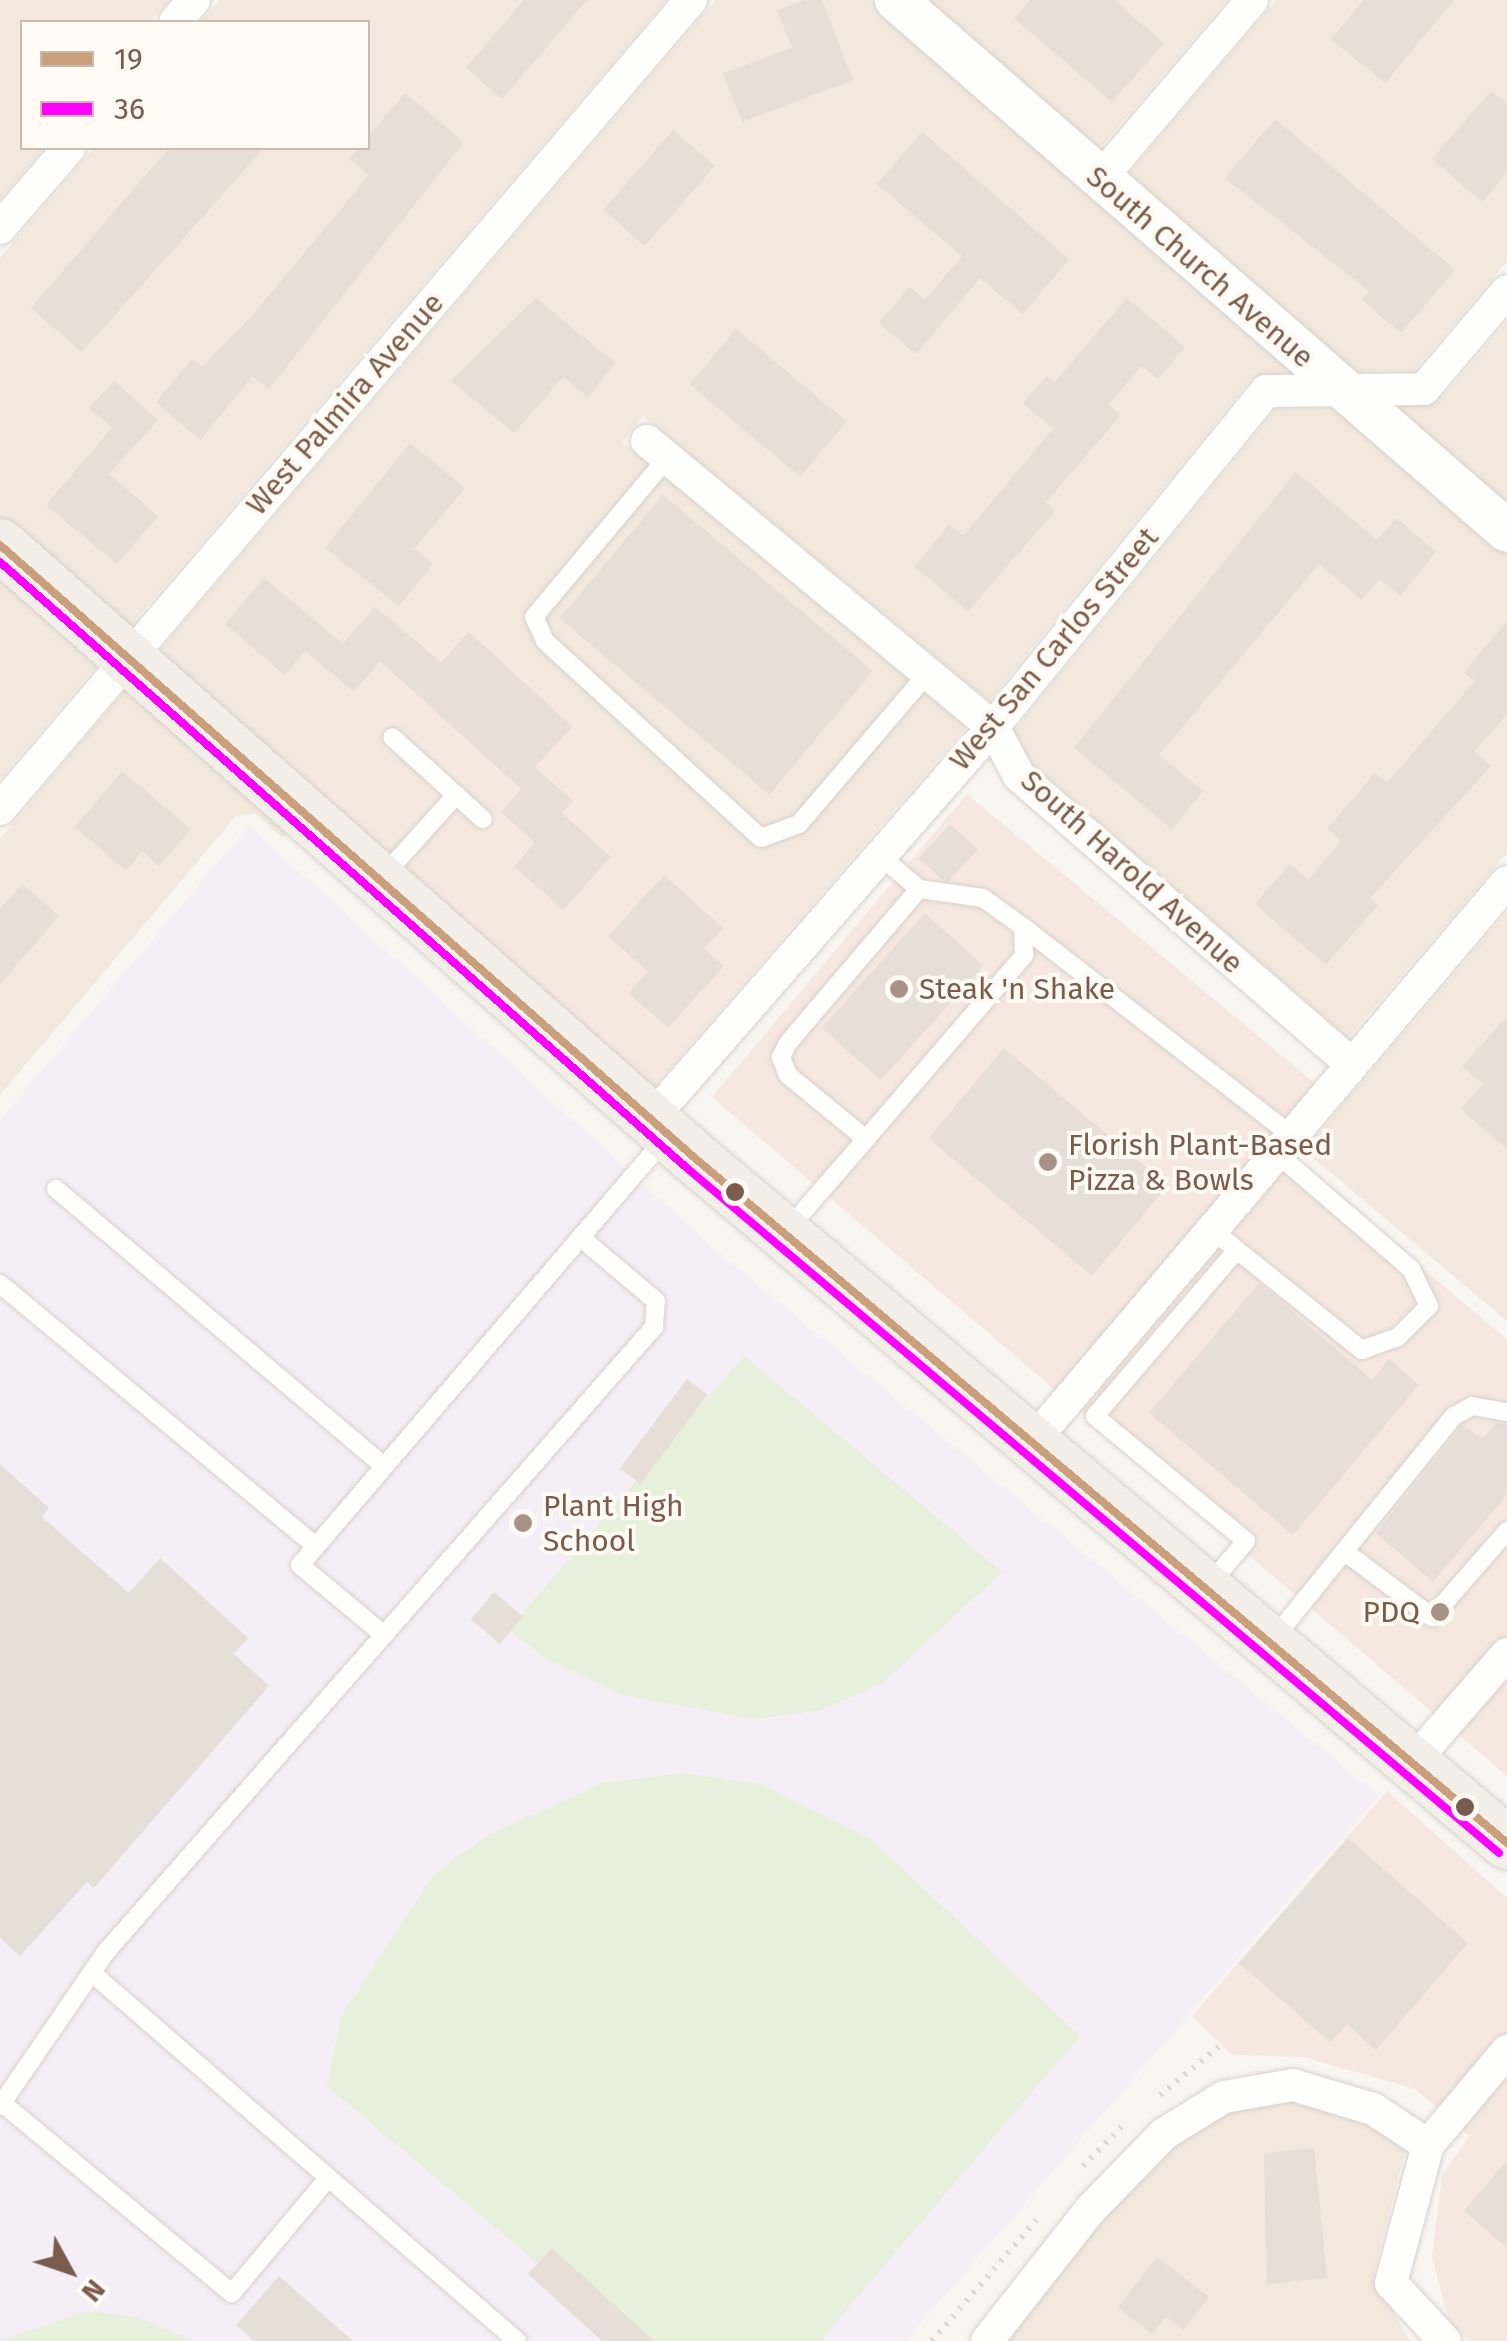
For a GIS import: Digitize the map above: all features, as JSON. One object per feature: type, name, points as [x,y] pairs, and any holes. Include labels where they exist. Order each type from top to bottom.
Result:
[{"type":"main road","points":[[0,545],[659,1127],[1029,1446],[1412,1762],[1502,1829]]},
{"type":"street","points":[[177,20],[194,0]]},
{"type":"street","name":"West Palmira Avenue","points":[[0,809],[691,0]]},
{"type":"street","name":"South Church Avenue","points":[[896,0],[1507,531]]},
{"type":"street","points":[[1099,180],[1252,0]]},
{"type":"street","points":[[0,228],[66,150]]},
{"type":"street","name":"West San Carlos Street","points":[[659,1127],[1266,391],[1424,389],[1507,291]]},
{"type":"street","name":"South Harold Avenue","points":[[657,450],[993,726],[1018,776],[1351,1064]]},
{"type":"street","points":[[1029,1446],[1224,1240],[1284,1144],[1507,882]]},
{"type":"street","points":[[1412,1762],[1507,1654]]},
{"type":"street","points":[[1445,2341],[1390,2283],[1428,2145],[1507,2051]]},
{"type":"street","points":[[987,2341],[1115,2184],[1164,2134],[1224,2097],[1292,2085],[1374,2110],[1428,2145]]},
{"type":"lane","points":[[657,450],[534,617],[545,641],[762,838],[799,824],[928,673]]},
{"type":"lane","points":[[392,737],[483,819]]},
{"type":"lane","points":[[380,880],[456,795]]},
{"type":"lane","points":[[880,856],[918,890],[983,898],[1023,927],[1284,1144],[1411,1269],[1429,1306],[1398,1337],[1362,1350],[1224,1240],[1095,1416],[1246,1541],[1204,1590]]},
{"type":"lane","points":[[866,1140],[788,1074],[781,1057],[788,1043],[918,890]]},
{"type":"lane","points":[[784,1235],[1024,954],[1023,927]]},
{"type":"lane","points":[[384,1635],[300,1564],[580,1237],[659,1127]]},
{"type":"lane","points":[[56,1189],[384,1466]]},
{"type":"lane","points":[[328,2178],[232,2293],[1,2104],[92,1973],[654,1327],[656,1301],[580,1237]]},
{"type":"lane","points":[[0,1284],[316,1546]]},
{"type":"lane","points":[[1269,1644],[1348,1556],[1365,1516],[1454,1416],[1472,1406],[1507,1412]]},
{"type":"lane","points":[[1348,1556],[1432,1617],[1507,1531]]},
{"type":"lane","points":[[92,1973],[517,2341]]},
{"type":"shaded area","points":[[0,0],[169,0],[152,20],[20,20],[20,150],[42,150],[0,199]]},
{"type":"shaded area","points":[[220,0],[666,0],[126,631],[0,523],[0,258],[92,150],[370,150],[370,20],[202,20]]},
{"type":"shaded area","points":[[716,0],[870,0],[1295,372],[1251,379],[989,701],[643,416],[622,442],[967,727],[810,907],[464,604],[304,789],[155,656]]},
{"type":"shaded area","points":[[922,0],[1227,0],[1095,154]]},
{"type":"shaded area","points":[[1277,0],[1507,0],[1507,261],[1414,371],[1346,372],[1124,179]]},
{"type":"shaded area","points":[[1507,321],[1507,509],[1388,407],[1439,401]]},
{"type":"shaded area","points":[[1336,408],[1507,554],[1507,853],[1348,1038],[1033,766],[1014,731],[1276,409]]},
{"type":"shaded area","points":[[0,568],[104,657],[0,779]]},
{"type":"shaded area","points":[[464,604],[811,906],[650,1091],[303,789]]},
{"type":"shaded area","points":[[132,682],[294,826],[283,838],[255,813],[236,816],[0,1095],[0,839]]},
{"type":"shaded area","points":[[967,794],[1317,1085],[1271,1141],[1507,1339],[1507,1776],[712,1097]]},
{"type":"shaded area","name":"Plant High School","points":[[249,826],[714,1249],[1379,1796],[905,2341],[0,2341],[0,1120]]},
{"type":"shaded area","points":[[1507,912],[1507,1321],[1304,1150]]},
{"type":"shaded area","points":[[1387,1791],[1507,1898],[1507,2341],[1470,2341],[1450,2324],[1432,2257],[1442,2176],[1469,2136],[1415,2089],[1304,2057],[1232,2055],[1192,2016]]},
{"type":"shaded area","points":[[1307,2098],[1409,2135],[1373,2277],[1410,2341],[999,2341],[1185,2117]]},
{"type":"green space","points":[[744,1356],[1002,1572],[881,1684],[821,1710],[754,1719],[622,1695],[545,1658],[509,1629]]},
{"type":"green space","points":[[682,1773],[760,1784],[871,1839],[1080,2036],[820,2341],[630,2341],[327,2086],[341,2017],[433,1875],[488,1835],[603,1783]]},
{"type":"green space","points":[[87,2311],[137,2317],[194,2341],[0,2341]]},
{"type":"building","points":[[524,0],[587,0],[502,99],[466,68]]},
{"type":"building","points":[[804,0],[822,0],[853,80],[742,122],[723,73],[792,48],[777,10]]},
{"type":"building","points":[[1030,0],[1114,0],[1164,43],[1112,102],[1014,18]]},
{"type":"building","points":[[1364,0],[1454,0],[1385,83],[1331,39]]},
{"type":"building","points":[[1491,91],[1507,104],[1507,173],[1482,202],[1432,159]]},
{"type":"building","points":[[405,93],[464,142],[269,389],[253,376],[200,440],[156,402],[192,359],[202,367],[251,317],[369,175],[349,159],[357,150],[370,150],[370,134]]},
{"type":"building","points":[[1275,119],[1455,270],[1401,333],[1362,300],[1369,291],[1225,178]]},
{"type":"building","points":[[673,130],[715,166],[645,246],[603,210]]},
{"type":"building","points":[[922,132],[1069,259],[1023,314],[980,278],[916,354],[879,323],[909,287],[925,300],[962,256],[877,184]]},
{"type":"building","points":[[167,150],[262,150],[82,352],[31,308]]},
{"type":"building","points":[[536,298],[615,363],[588,397],[563,377],[514,433],[451,381]]},
{"type":"building","points":[[1127,298],[1185,347],[1158,379],[1142,366],[1108,404],[1121,415],[1046,502],[1056,510],[968,611],[915,567],[949,524],[963,536],[1053,429],[1023,403],[1046,376],[1054,383]]},
{"type":"building","points":[[736,329],[846,422],[800,477],[690,384]]},
{"type":"building","points":[[114,381],[158,420],[109,474],[158,516],[117,564],[46,505],[112,428],[89,408]]},
{"type":"building","points":[[410,443],[465,488],[414,549],[433,564],[399,606],[325,548]]},
{"type":"building","points":[[1296,472],[1377,540],[1396,518],[1436,552],[1400,596],[1380,579],[1362,600],[1319,564],[1159,755],[1203,791],[1172,829],[1074,748]]},
{"type":"building","points":[[663,495],[873,671],[769,794],[560,618]]},
{"type":"building","points":[[264,578],[343,644],[375,607],[441,662],[469,632],[573,727],[535,767],[573,801],[562,813],[611,857],[563,910],[514,866],[535,843],[501,812],[521,789],[380,661],[354,692],[305,651],[285,675],[225,624]]},
{"type":"building","points":[[1507,621],[1507,714],[1474,752],[1491,766],[1370,898],[1378,905],[1326,965],[1255,904],[1290,864],[1308,880],[1341,841],[1327,829],[1375,773],[1387,783],[1475,681],[1464,672]]},
{"type":"building","points":[[122,771],[191,829],[159,866],[142,851],[126,871],[75,827]]},
{"type":"building","points":[[950,824],[978,850],[946,884],[919,858]]},
{"type":"building","points":[[664,875],[723,928],[704,948],[724,966],[668,1028],[629,993],[648,972],[608,936]]},
{"type":"building","points":[[22,884],[59,916],[0,984],[0,909]]},
{"type":"building","points":[[925,913],[984,966],[881,1080],[822,1027]]},
{"type":"building","points":[[1507,1017],[1507,1149],[1461,1109],[1483,1084],[1462,1066]]},
{"type":"building","name":"Florish Plant-Based Pizza & Bowls","points":[[1004,1048],[1168,1186],[1092,1276],[928,1138]]},
{"type":"building","points":[[1259,1283],[1372,1380],[1389,1359],[1419,1385],[1293,1535],[1149,1413]]},
{"type":"building","points":[[687,1379],[708,1395],[640,1484],[620,1468]]},
{"type":"building","points":[[1496,1423],[1507,1424],[1507,1495],[1433,1582],[1376,1533],[1462,1426],[1483,1438]]},
{"type":"building","points":[[0,1464],[49,1508],[42,1517],[129,1593],[160,1558],[248,1638],[234,1654],[269,1686],[94,1888],[87,1882],[20,1956],[0,1938]]},
{"type":"building","points":[[494,1592],[523,1616],[500,1644],[471,1620]]},
{"type":"building","points":[[1348,1838],[1468,1943],[1376,2050],[1347,2024],[1330,2042],[1239,1963]]},
{"type":"building","points":[[1314,2148],[1327,2278],[1267,2284],[1264,2153]]},
{"type":"building","points":[[1507,2160],[1507,2248],[1464,2211]]},
{"type":"building","points":[[552,2248],[654,2341],[602,2341],[528,2274]]},
{"type":"building","points":[[1157,2257],[1209,2297],[1183,2330],[1166,2317],[1152,2334],[1118,2307]]},
{"type":"building","points":[[279,2276],[353,2341],[254,2341],[236,2325]]},
{"type":"transit line","name":"19","points":[[0,545],[696,1159],[1507,1843]]},
{"type":"transit line","name":"36","points":[[0,562],[688,1169],[1499,1853]]},
{"type":"place","name":"Steak 'n Shake","points":[[899,989]]},
{"type":"place","name":"Florish Plant-Based Pizza & Bowls","points":[[1048,1162]]},
{"type":"place","name":"Plant High School","points":[[523,1523]]},
{"type":"place","name":"PDQ","points":[[1440,1612]]}]
